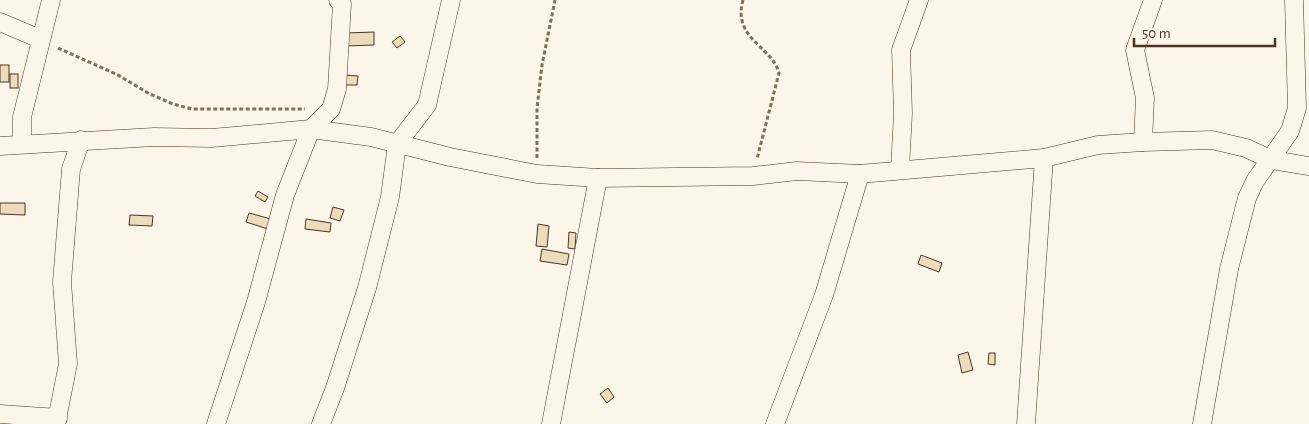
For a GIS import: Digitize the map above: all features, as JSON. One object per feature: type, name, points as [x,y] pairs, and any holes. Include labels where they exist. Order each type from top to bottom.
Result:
[{"type":"street","points":[[22,144],[22,118],[51,0]]},
{"type":"street","points":[[216,424],[259,294],[285,195],[311,129],[331,109],[337,89],[342,4],[338,0]]},
{"type":"street","points":[[321,424],[336,388],[367,288],[390,197],[397,144],[427,105],[451,0]]},
{"type":"street","points":[[900,169],[903,113],[901,50],[919,0]]},
{"type":"street","points":[[1143,142],[1145,98],[1136,50],[1153,0]]},
{"type":"street","points":[[1202,424],[1229,269],[1247,198],[1255,182],[1272,160],[1290,131],[1297,108],[1294,0]]},
{"type":"street","points":[[0,22],[40,39]]},
{"type":"street","points":[[0,146],[154,137],[212,138],[311,129],[371,137],[450,157],[537,174],[598,178],[753,176],[797,170],[860,174],[900,169],[1044,158],[1098,145],[1212,140],[1246,148],[1272,160],[1309,166]]},
{"type":"street","points":[[0,414],[57,421],[68,364],[62,282],[71,169],[81,140]]},
{"type":"street","points":[[1026,424],[1044,158]]},
{"type":"street","points":[[775,424],[824,295],[860,174]]},
{"type":"street","points":[[551,424],[598,178]]},
{"type":"path","points":[[537,174],[537,108],[542,65],[555,0]]},
{"type":"path","points":[[743,0],[742,19],[747,32],[775,65],[779,73],[753,176]]},
{"type":"path","points":[[40,39],[118,75],[148,93],[173,104],[192,109],[331,109]]},
{"type":"building","points":[[374,32],[374,45],[346,46],[346,33]]},
{"type":"building","points":[[400,36],[405,42],[397,48],[392,42]]},
{"type":"building","points":[[0,65],[9,65],[9,82],[0,82]]},
{"type":"building","points":[[10,74],[18,74],[18,88],[10,88]]},
{"type":"building","points":[[345,75],[358,76],[357,85],[344,85]]},
{"type":"building","points":[[258,191],[268,197],[265,202],[255,196]]},
{"type":"building","points":[[0,203],[25,203],[25,215],[0,214]]},
{"type":"building","points":[[333,207],[344,210],[340,221],[330,218]]},
{"type":"building","points":[[249,213],[271,219],[268,229],[246,222]]},
{"type":"building","points":[[130,215],[153,216],[152,226],[129,225]]},
{"type":"building","points":[[306,219],[331,223],[330,232],[305,229]]},
{"type":"building","points":[[538,224],[549,226],[547,247],[536,246]]},
{"type":"building","points":[[569,232],[576,233],[575,249],[568,248]]},
{"type":"building","points":[[542,249],[569,254],[567,265],[540,261]]},
{"type":"building","points":[[921,255],[942,263],[939,272],[918,264]]},
{"type":"building","points":[[968,352],[973,370],[962,373],[958,355]]},
{"type":"building","points":[[989,353],[995,353],[995,365],[988,364]]},
{"type":"building","points":[[608,388],[614,397],[607,403],[600,394]]}]
